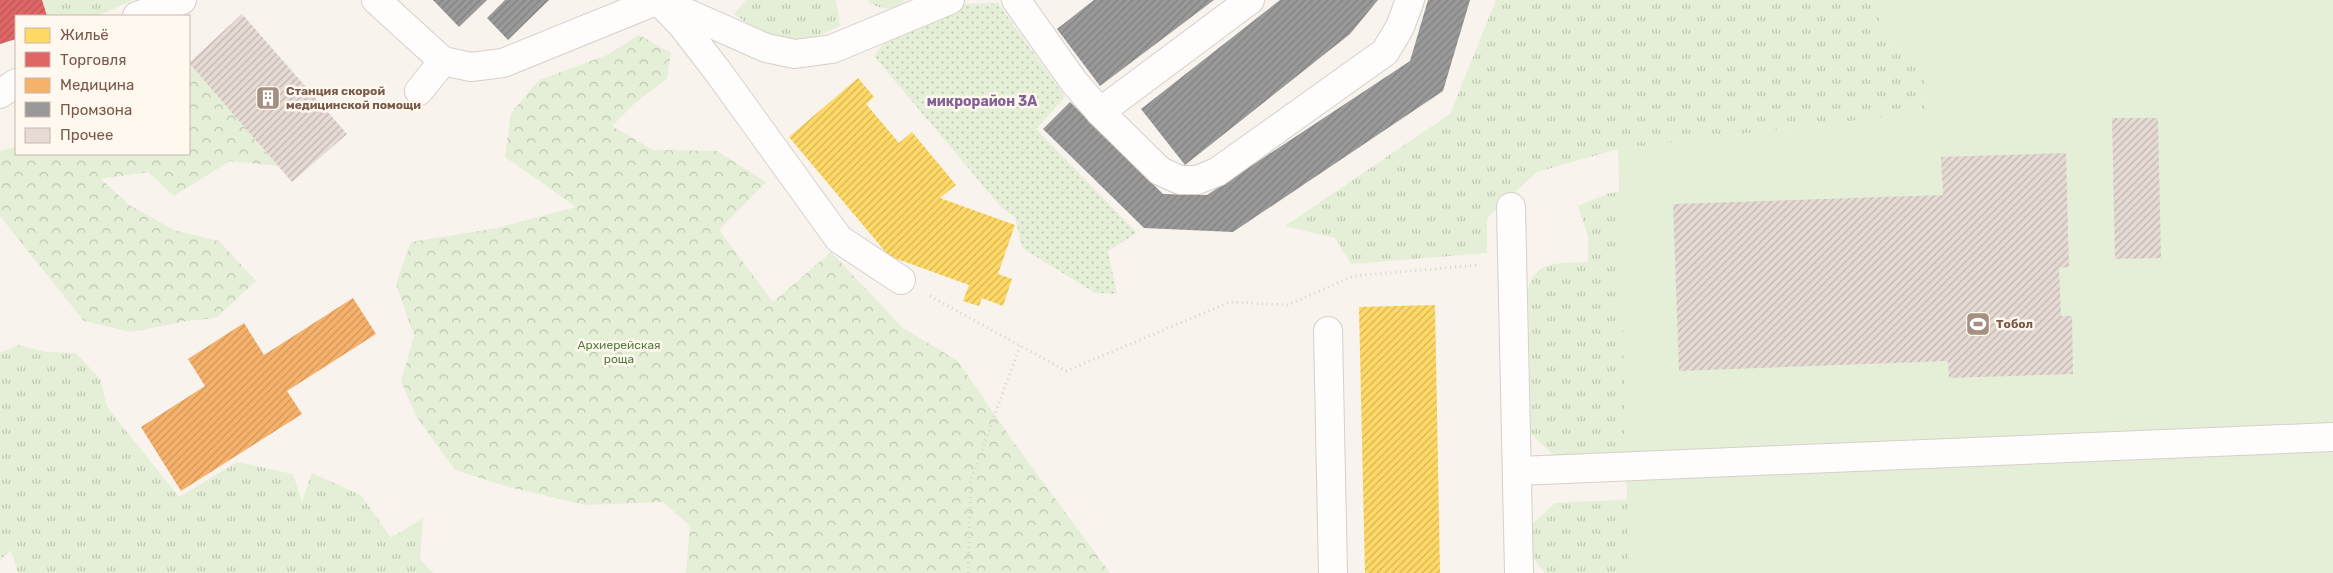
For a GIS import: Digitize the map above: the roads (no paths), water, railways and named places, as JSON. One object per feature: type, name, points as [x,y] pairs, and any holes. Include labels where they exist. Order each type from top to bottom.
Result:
[{"type":"street","points":[[140,15],[182,0]]},
{"type":"street","points":[[376,0],[443,61],[471,67],[503,63],[658,0],[766,48],[794,54],[832,49],[950,0]]},
{"type":"street","points":[[658,0],[682,25],[719,73],[840,239],[901,280]]},
{"type":"street","points":[[1016,0],[1074,82],[1100,112],[1160,171],[1180,180],[1197,180],[1217,172],[1385,52],[1400,27],[1410,0]]},
{"type":"street","points":[[1100,112],[1250,0]]},
{"type":"street","points":[[419,91],[443,61]]},
{"type":"street","points":[[0,94],[15,84]]},
{"type":"street","points":[[1511,207],[1519,573]]},
{"type":"street","points":[[1328,331],[1333,573]]},
{"type":"street","points":[[1517,471],[2333,437]]},
{"type":"place","name":"Станция скорой медицинской помощи","points":[[268,98]]},
{"type":"place","name":"Тобол","points":[[1978,324]]},
{"type":"district","name":"микрорайон 3А","points":[[982,101]]},
{"type":"park label","name":"Архиерейская роща","points":[[619,352]]}]
